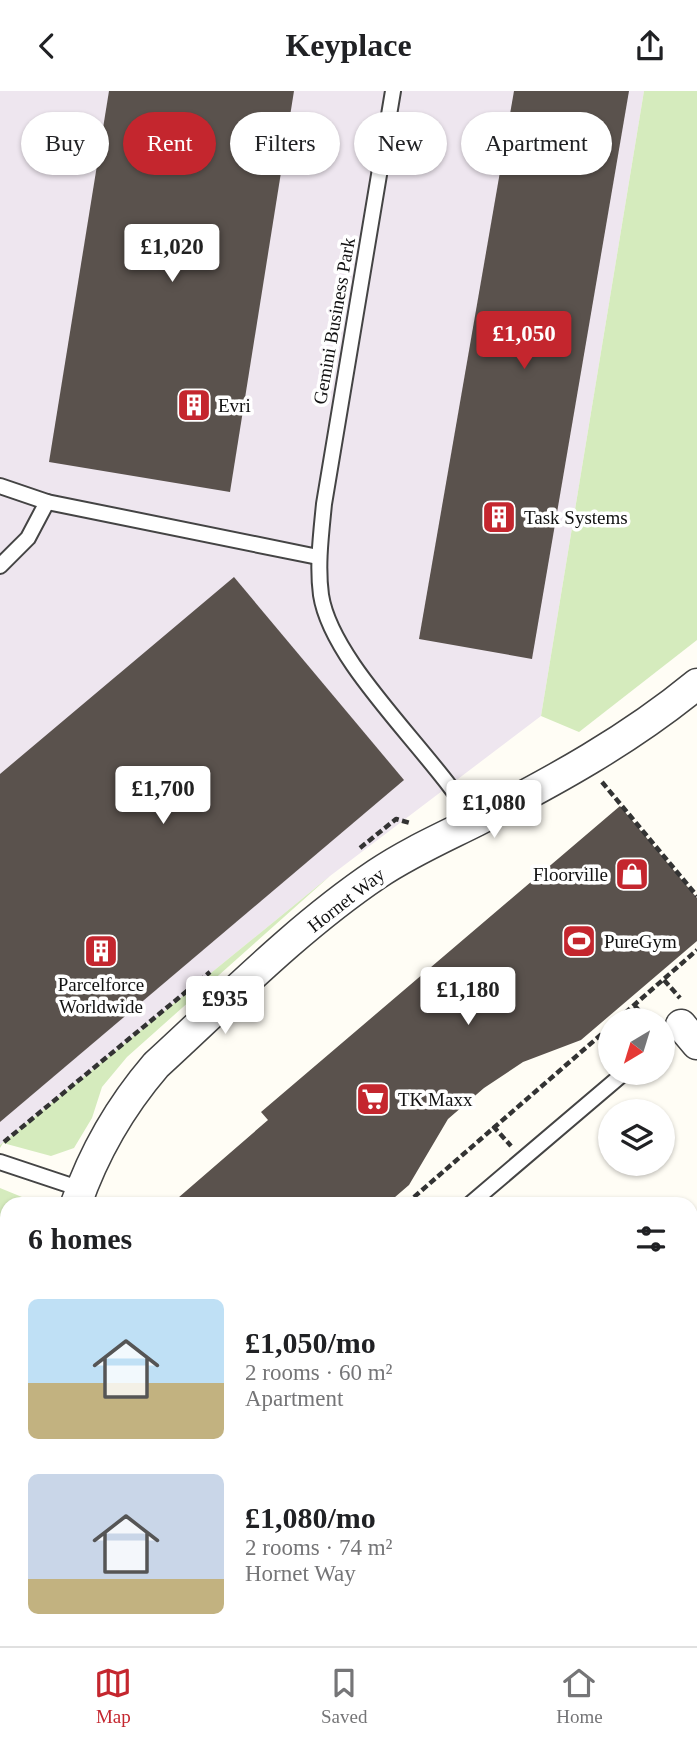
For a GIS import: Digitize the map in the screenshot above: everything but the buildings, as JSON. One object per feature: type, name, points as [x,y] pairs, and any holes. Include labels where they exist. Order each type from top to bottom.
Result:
[{"type":"street","name":"Hornet Way","points":[[79,1196],[113,1120],[156,1065],[273,959],[377,874],[586,762],[665,711],[697,684]]},
{"type":"lane","name":"Gemini Business Park","points":[[393,91],[331,452],[318,557],[321,597],[341,647],[435,765],[474,822]]},
{"type":"lane","points":[[0,486],[47,502],[318,557]]},
{"type":"lane","points":[[0,566],[28,538],[47,502]]},
{"type":"lane","points":[[478,1197],[610,1085]]},
{"type":"lane","points":[[0,1163],[79,1196]]},
{"type":"path","points":[[586,762],[697,896]]},
{"type":"path","points":[[632,1008],[697,950]]},
{"type":"path","points":[[414,1197],[598,1037]]},
{"type":"shaded area","points":[[0,91],[644,91],[541,716],[330,876],[0,1145]]},
{"type":"green space","points":[[644,91],[697,91],[697,640],[579,732],[541,716]]},
{"type":"green space","points":[[330,876],[127,1057],[102,1087],[92,1118],[74,1148],[51,1156],[3,1143],[0,1148],[0,1145]]},
{"type":"green space","points":[[0,1188],[22,1197],[0,1197]]},
{"type":"place","name":"Evri","points":[[194,405]]},
{"type":"place","name":"Task Systems","points":[[499,517]]},
{"type":"place","name":"Floorville","points":[[632,874]]},
{"type":"place","name":"PureGym","points":[[579,941]]},
{"type":"place","name":"Parcelforce Worldwide","points":[[101,951]]},
{"type":"place","name":"TK Maxx","points":[[373,1099]]}]
